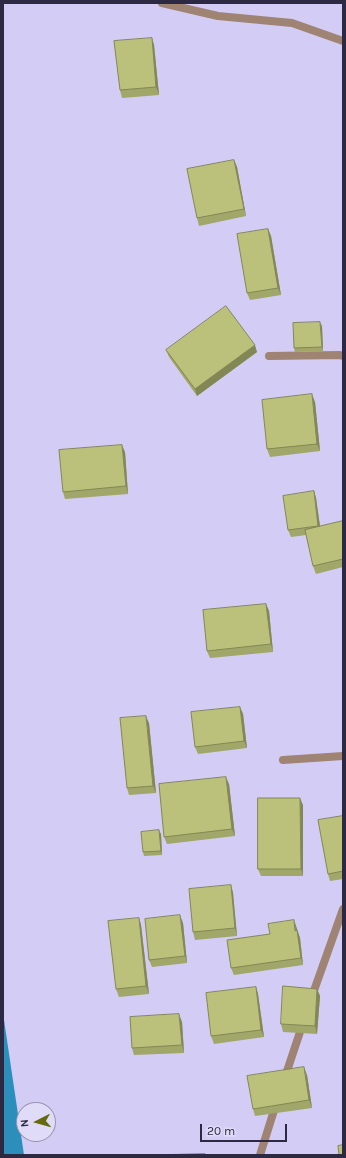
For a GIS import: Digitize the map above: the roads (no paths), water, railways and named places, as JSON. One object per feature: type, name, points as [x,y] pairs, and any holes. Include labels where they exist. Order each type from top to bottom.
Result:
[{"type":"street","points":[[162,3],[218,16],[292,23],[343,41]]},
{"type":"street","points":[[269,356],[343,356]]},
{"type":"street","points":[[283,760],[343,756]]},
{"type":"street","points":[[260,1155],[280,1091],[343,909]]},
{"type":"water","points":[[3,1013],[16,1102],[16,1142],[22,1142],[24,1155],[3,1155]]}]
